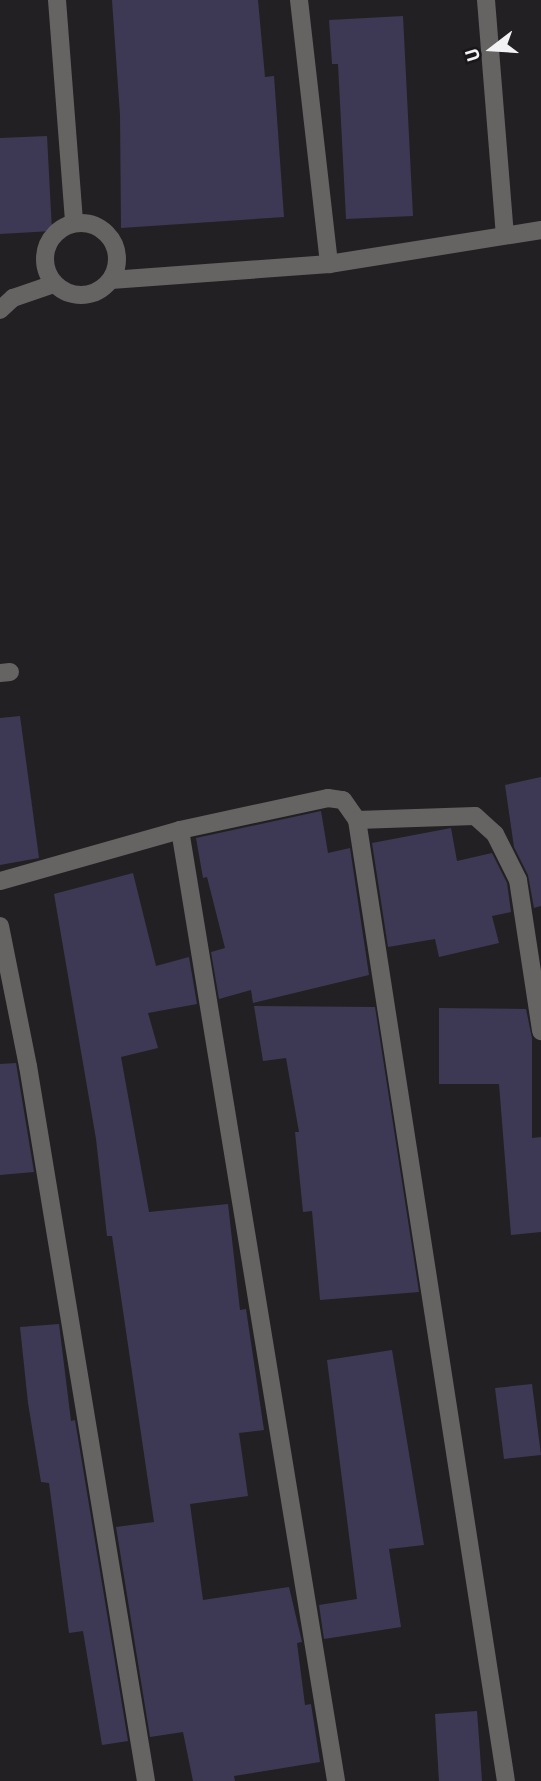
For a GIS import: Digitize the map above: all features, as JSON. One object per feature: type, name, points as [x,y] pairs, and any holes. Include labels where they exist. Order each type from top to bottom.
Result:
[{"type":"street","points":[[57,0],[74,223]]},
{"type":"street","points":[[299,0],[329,264]]},
{"type":"street","points":[[486,0],[505,235]]},
{"type":"street","points":[[111,280],[117,266],[111,239],[88,223],[74,223],[51,238],[45,251],[45,266],[54,284],[74,295],[88,295],[111,280],[329,264],[541,230]]},
{"type":"street","points":[[4,301],[54,284]]},
{"type":"street","points":[[0,881],[180,830],[328,798],[342,800],[357,820],[506,1781]]},
{"type":"street","points":[[357,820],[475,816],[495,834],[518,880],[541,1031]]},
{"type":"street","points":[[180,830],[336,1781]]},
{"type":"street","points":[[0,926],[28,1066],[146,1781]]},
{"type":"building","points":[[112,0],[258,0],[265,77],[274,76],[284,217],[121,228],[120,115]]},
{"type":"building","points":[[403,16],[413,216],[346,219],[338,64],[332,64],[329,20]]},
{"type":"building","points":[[47,136],[52,231],[0,234],[0,138]]},
{"type":"building","points":[[20,716],[39,858],[0,865],[0,718]]},
{"type":"building","points":[[541,777],[541,906],[534,908],[528,875],[514,847],[505,785]]},
{"type":"building","points":[[321,811],[328,853],[350,848],[369,975],[253,1003],[251,990],[219,999],[211,952],[225,948],[207,877],[203,878],[196,838]]},
{"type":"building","points":[[451,828],[457,861],[492,853],[507,883],[511,912],[492,916],[499,943],[439,957],[435,939],[388,947],[372,843]]},
{"type":"building","points":[[133,873],[156,966],[189,957],[197,1004],[148,1013],[158,1048],[121,1057],[149,1212],[228,1204],[240,1310],[246,1309],[264,1430],[239,1433],[248,1496],[190,1504],[203,1600],[289,1587],[302,1642],[297,1643],[305,1705],[311,1704],[320,1762],[234,1776],[235,1781],[193,1781],[183,1732],[150,1737],[116,1527],[154,1522],[112,1236],[107,1236],[96,1139],[54,894]]},
{"type":"building","points":[[254,1006],[375,1007],[419,1292],[320,1300],[312,1211],[303,1212],[295,1132],[299,1132],[286,1058],[263,1061]]},
{"type":"building","points":[[439,1008],[526,1009],[532,1038],[532,1138],[541,1137],[541,1232],[511,1235],[499,1084],[439,1084]]},
{"type":"building","points":[[16,1063],[34,1172],[0,1175],[0,1064]]},
{"type":"building","points":[[59,1324],[71,1421],[75,1420],[128,1741],[102,1745],[83,1631],[69,1633],[49,1483],[41,1482],[28,1403],[20,1327]]},
{"type":"building","points":[[392,1350],[424,1545],[389,1549],[401,1627],[324,1639],[319,1605],[357,1599],[327,1360]]},
{"type":"building","points":[[532,1384],[541,1455],[504,1459],[495,1388]]},
{"type":"building","points":[[477,1711],[482,1781],[439,1781],[435,1714]]}]
